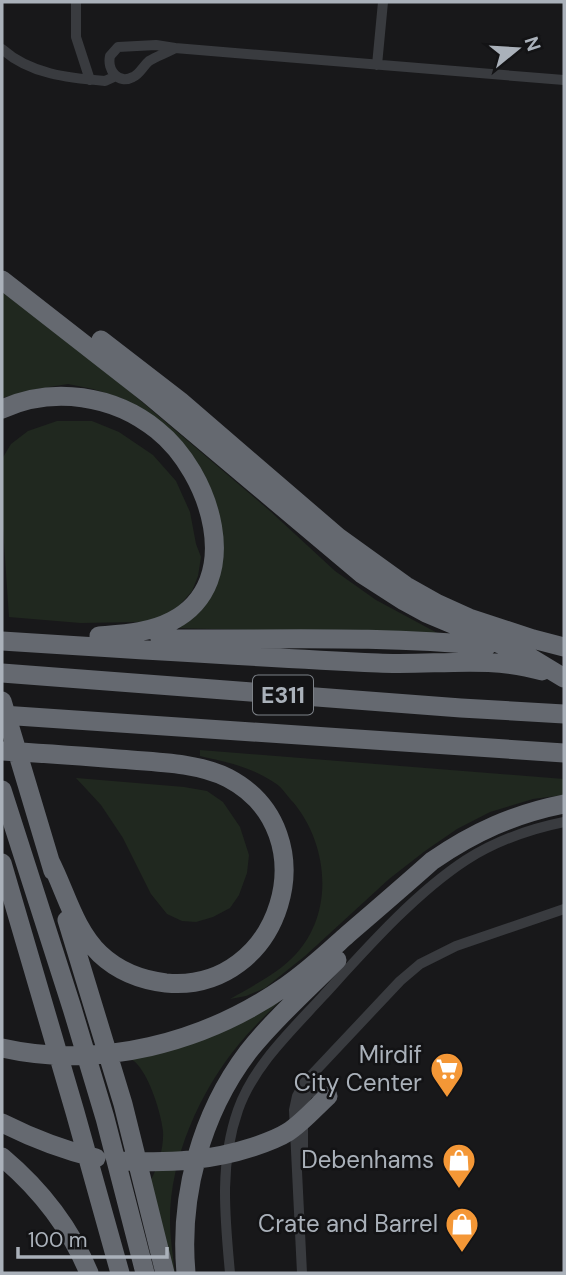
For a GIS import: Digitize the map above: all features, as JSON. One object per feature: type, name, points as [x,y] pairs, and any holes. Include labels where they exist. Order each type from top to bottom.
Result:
[{"type":"highway","points":[[2,279],[138,386],[362,574],[404,601],[449,624],[526,655],[564,679]]},
{"type":"highway","points":[[2,279],[105,342],[180,401],[338,537],[406,586],[469,618],[564,647]]},
{"type":"highway","points":[[2,409],[34,399],[57,396],[82,398],[115,406],[159,431],[182,456],[200,485],[210,517],[214,555],[209,577],[198,598],[182,615],[162,626],[138,632],[99,636]]},
{"type":"highway","points":[[2,630],[145,639],[434,641],[564,654]]},
{"type":"highway","points":[[2,641],[391,664],[502,663],[564,679]]},
{"type":"highway","name":"E311","points":[[2,673],[564,714]]},
{"type":"highway","points":[[2,701],[122,1104],[165,1273]]},
{"type":"highway","name":"E311","points":[[2,715],[564,753]]},
{"type":"highway","points":[[2,751],[159,763],[197,768],[230,779],[249,792],[274,826],[282,846],[284,890],[269,930],[240,962],[201,980],[172,984],[141,978],[112,964],[89,942],[50,861]]},
{"type":"highway","points":[[2,790],[105,1118],[145,1273]]},
{"type":"highway","points":[[2,1048],[45,1055],[124,1053],[167,1043],[211,1028],[263,1001],[311,967],[432,861],[477,833],[509,819],[564,804]]},
{"type":"highway","points":[[2,863],[120,1273]]},
{"type":"highway","points":[[186,1273],[185,1226],[191,1181],[203,1138],[230,1079],[270,1027],[353,943],[395,893]]},
{"type":"highway","points":[[2,1123],[70,1152],[105,1160],[195,1160],[221,1156],[271,1141],[293,1128],[325,1094]]},
{"type":"highway","points":[[2,1157],[32,1184],[56,1213],[89,1273]]},
{"type":"street","points":[[76,2],[76,37],[90,79]]},
{"type":"street","points":[[377,65],[383,2]]},
{"type":"street","points":[[175,48],[150,61],[134,77],[125,79],[116,76],[110,69],[108,60],[118,47],[162,46],[564,80]]},
{"type":"street","points":[[2,49],[22,65],[35,70],[90,79],[109,80],[116,76]]},
{"type":"street","points":[[230,1273],[224,1189],[227,1148],[239,1108],[248,1088],[267,1059],[355,960],[437,882],[465,861],[501,841],[564,822]]},
{"type":"street","points":[[302,1273],[294,1110],[303,1083],[400,981],[420,964],[456,946],[564,909]]},
{"type":"street","points":[[301,1249],[304,1226],[303,1102],[308,1094],[325,1094]]},
{"type":"shaded area","points":[[2,292],[87,355],[270,511],[335,571],[376,600],[441,635],[175,628],[195,616],[208,598],[218,516],[141,409],[121,398],[68,384],[2,398]]},
{"type":"shaded area","points":[[57,421],[92,421],[119,432],[153,455],[176,481],[190,512],[201,557],[192,591],[179,606],[159,618],[139,622],[81,623],[9,617],[2,514],[2,459],[11,444],[28,431]]},
{"type":"shaded area","points":[[200,750],[564,779],[564,795],[533,799],[490,812],[457,829],[389,879],[305,956],[265,988],[230,999],[274,973],[296,954],[309,937],[321,898],[320,857],[305,819],[280,787],[248,769],[200,756]]},
{"type":"shaded area","points":[[76,778],[184,787],[207,791],[223,802],[240,827],[249,855],[247,873],[239,895],[230,908],[196,922],[182,921],[167,914],[151,894],[123,838],[101,805]]},
{"type":"shaded area","points":[[287,994],[239,1044],[225,1063],[190,1126],[175,1173],[171,1197],[170,1227],[175,1273],[169,1273],[151,1180],[161,1150],[162,1124],[154,1096],[142,1070],[123,1055]]},
{"type":"place","name":"Mirdif City Center","points":[[447,1099]]},
{"type":"place","name":"Debenhams","points":[[459,1190]]},
{"type":"place","name":"Crate and Barrel","points":[[462,1254]]}]
